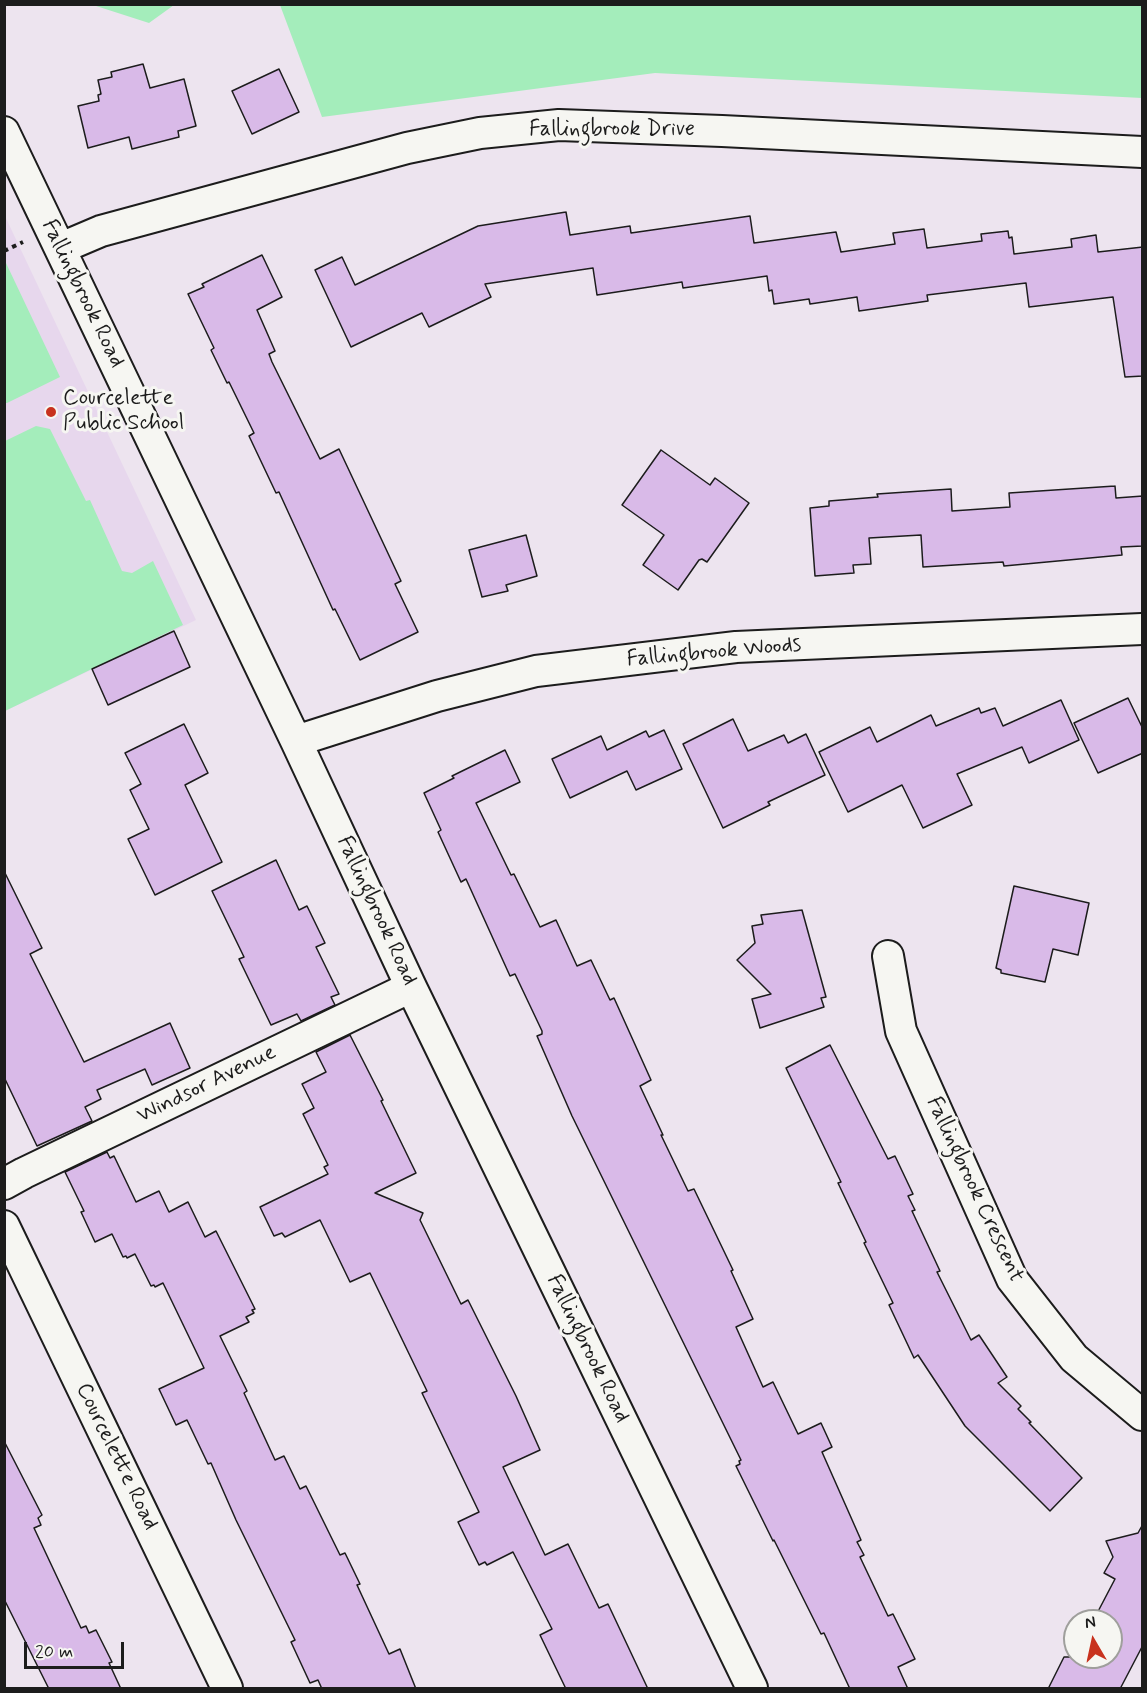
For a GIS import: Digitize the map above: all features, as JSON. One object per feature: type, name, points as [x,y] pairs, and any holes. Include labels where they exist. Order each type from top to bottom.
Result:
[{"type":"street","name":"Fallingbrook Drive","points":[[61,248],[101,231],[407,148],[480,133],[559,125],[722,130],[1143,152]]},
{"type":"street","name":"Fallingbrook Road","points":[[4,132],[296,741],[411,987],[752,1689]]},
{"type":"street","name":"Fallingbrook Woods","points":[[296,741],[437,696],[536,671],[736,647],[1143,629]]},
{"type":"street","name":"Fallingbrook Crescent","points":[[888,956],[901,1031],[1012,1279],[1074,1358],[1143,1415]]},
{"type":"street","name":"Windsor Avenue","points":[[4,1184],[411,987]]},
{"type":"street","name":"Courcelette Road","points":[[4,1226],[227,1689]]},
{"type":"path","points":[[4,251],[24,242]]},
{"type":"shaded area","name":"Courcelette Public School","points":[[4,214],[196,620],[5,711],[4,711]]},
{"type":"green space","points":[[93,5],[174,5],[149,23]]},
{"type":"green space","points":[[280,5],[1142,5],[1142,98],[655,73],[322,117]]},
{"type":"green space","points":[[5,263],[60,377],[7,403],[4,403]]},
{"type":"green space","points":[[36,426],[50,429],[86,501],[90,500],[122,571],[132,573],[153,561],[183,625],[5,711],[5,441]]},
{"type":"building","points":[[143,64],[150,88],[184,79],[196,126],[178,131],[179,137],[132,149],[129,137],[88,148],[78,106],[99,101],[98,95],[101,94],[98,80],[112,77],[111,72]]},
{"type":"building","points":[[279,69],[299,112],[252,134],[232,91]]},
{"type":"building","points":[[566,212],[570,235],[630,226],[631,233],[750,216],[754,243],[836,232],[841,252],[895,244],[893,233],[924,229],[927,248],[982,241],[981,234],[1008,231],[1009,238],[1012,237],[1014,254],[1072,247],[1071,239],[1096,235],[1098,252],[1143,247],[1143,376],[1125,377],[1113,297],[1029,307],[1026,283],[927,295],[928,301],[859,311],[857,297],[810,304],[809,299],[774,304],[767,276],[683,288],[682,282],[597,295],[593,268],[485,284],[491,297],[429,327],[422,313],[351,347],[315,270],[342,257],[355,285],[478,226]]},
{"type":"building","points":[[262,255],[282,297],[257,310],[275,351],[269,354],[272,362],[320,459],[339,449],[401,581],[395,584],[418,632],[360,660],[335,609],[333,610],[279,492],[276,493],[249,436],[254,433],[211,350],[214,348],[188,294],[204,287],[202,284]]},
{"type":"building","points":[[661,450],[710,485],[715,478],[749,503],[707,562],[699,560],[678,590],[643,565],[664,535],[622,505]]},
{"type":"building","points":[[1115,486],[1116,498],[1143,496],[1143,546],[1121,547],[1122,555],[1004,566],[1003,562],[923,567],[921,535],[869,538],[871,564],[853,565],[854,573],[815,576],[810,508],[829,506],[829,501],[878,497],[877,494],[951,489],[952,511],[1010,507],[1009,493]]},
{"type":"building","points":[[526,535],[537,576],[506,585],[508,591],[482,597],[469,550]]},
{"type":"building","points":[[174,631],[190,667],[108,705],[92,669]]},
{"type":"building","points":[[1128,698],[1143,729],[1143,753],[1098,773],[1074,723]]},
{"type":"building","points":[[1061,700],[1079,740],[1029,763],[1022,747],[957,774],[972,805],[923,828],[902,785],[848,812],[819,752],[870,727],[877,742],[931,715],[936,726],[979,708],[981,713],[995,708],[1003,726]]},
{"type":"building","points":[[733,719],[748,751],[784,735],[788,743],[806,734],[825,775],[768,802],[770,805],[723,828],[683,744]]},
{"type":"building","points":[[184,724],[208,773],[185,785],[222,862],[155,895],[128,839],[149,829],[130,790],[141,784],[125,753]]},
{"type":"building","points":[[664,730],[682,769],[636,790],[627,771],[570,798],[552,759],[601,736],[607,750],[646,731],[649,737]]},
{"type":"building","points":[[505,750],[520,782],[476,803],[511,875],[514,874],[540,927],[556,920],[577,966],[591,960],[610,1000],[614,998],[651,1080],[640,1086],[663,1135],[661,1135],[688,1191],[694,1189],[733,1270],[731,1271],[753,1319],[736,1327],[763,1387],[773,1382],[798,1434],[821,1423],[832,1447],[822,1452],[861,1540],[857,1542],[864,1555],[860,1557],[888,1616],[893,1614],[915,1659],[898,1667],[908,1689],[850,1689],[824,1633],[821,1634],[736,1466],[741,1460],[572,1116],[537,1036],[542,1034],[542,1031],[515,974],[510,976],[466,879],[461,882],[438,832],[441,830],[424,793],[454,778],[452,776]]},
{"type":"building","points":[[276,860],[299,910],[307,906],[325,943],[316,947],[339,994],[331,997],[335,1005],[301,1021],[297,1014],[271,1025],[239,959],[244,957],[212,891]]},
{"type":"building","points":[[4,871],[42,948],[30,954],[84,1062],[170,1023],[190,1068],[152,1085],[145,1069],[97,1090],[101,1099],[85,1107],[92,1121],[37,1146],[4,1077]]},
{"type":"building","points":[[1014,886],[1089,903],[1078,955],[1053,949],[1045,982],[1001,973],[1001,970],[996,968]]},
{"type":"building","points":[[802,910],[826,997],[821,998],[824,1007],[760,1028],[752,999],[771,994],[737,960],[755,943],[752,926],[763,924],[761,915]]},
{"type":"building","points":[[350,1035],[416,1173],[375,1193],[423,1213],[420,1220],[461,1304],[468,1300],[540,1450],[503,1467],[545,1555],[568,1544],[599,1608],[608,1604],[648,1689],[566,1689],[540,1635],[552,1629],[513,1552],[487,1565],[485,1562],[479,1565],[458,1522],[479,1512],[422,1393],[427,1391],[370,1273],[350,1282],[320,1220],[285,1237],[282,1233],[274,1236],[260,1207],[328,1174],[324,1167],[328,1165],[303,1114],[314,1108],[302,1084],[326,1072],[316,1052]]},
{"type":"building","points":[[830,1045],[888,1159],[895,1156],[913,1194],[908,1196],[915,1210],[912,1211],[940,1271],[937,1272],[971,1340],[979,1335],[1007,1377],[998,1383],[1021,1406],[1018,1409],[1031,1422],[1029,1423],[1082,1478],[1050,1511],[965,1426],[918,1355],[914,1358],[889,1305],[893,1303],[838,1183],[841,1182],[786,1068]]},
{"type":"building","points":[[107,1152],[110,1158],[114,1156],[136,1202],[159,1191],[169,1212],[188,1202],[205,1237],[216,1231],[255,1309],[252,1310],[254,1313],[246,1317],[249,1322],[220,1336],[247,1391],[244,1393],[275,1460],[284,1456],[300,1489],[306,1486],[340,1555],[345,1553],[389,1654],[400,1649],[416,1689],[322,1689],[318,1680],[310,1683],[291,1642],[295,1640],[236,1520],[211,1463],[208,1464],[187,1420],[176,1425],[159,1389],[204,1368],[163,1283],[155,1287],[151,1286],[135,1254],[127,1258],[123,1257],[112,1234],[95,1242],[81,1212],[84,1211],[65,1172]]},
{"type":"building","points":[[4,1441],[42,1515],[38,1518],[41,1525],[34,1528],[81,1628],[86,1626],[89,1633],[96,1630],[112,1662],[109,1663],[121,1689],[49,1689],[4,1599]]},
{"type":"building","points":[[1143,1524],[1143,1645],[1120,1689],[1048,1689],[1063,1659],[1063,1669],[1123,1669],[1123,1609],[1099,1609],[1115,1579],[1104,1573],[1113,1557],[1106,1541],[1138,1533]]},
{"type":"place","name":"Courcelette Public School","points":[[51,412]]}]
